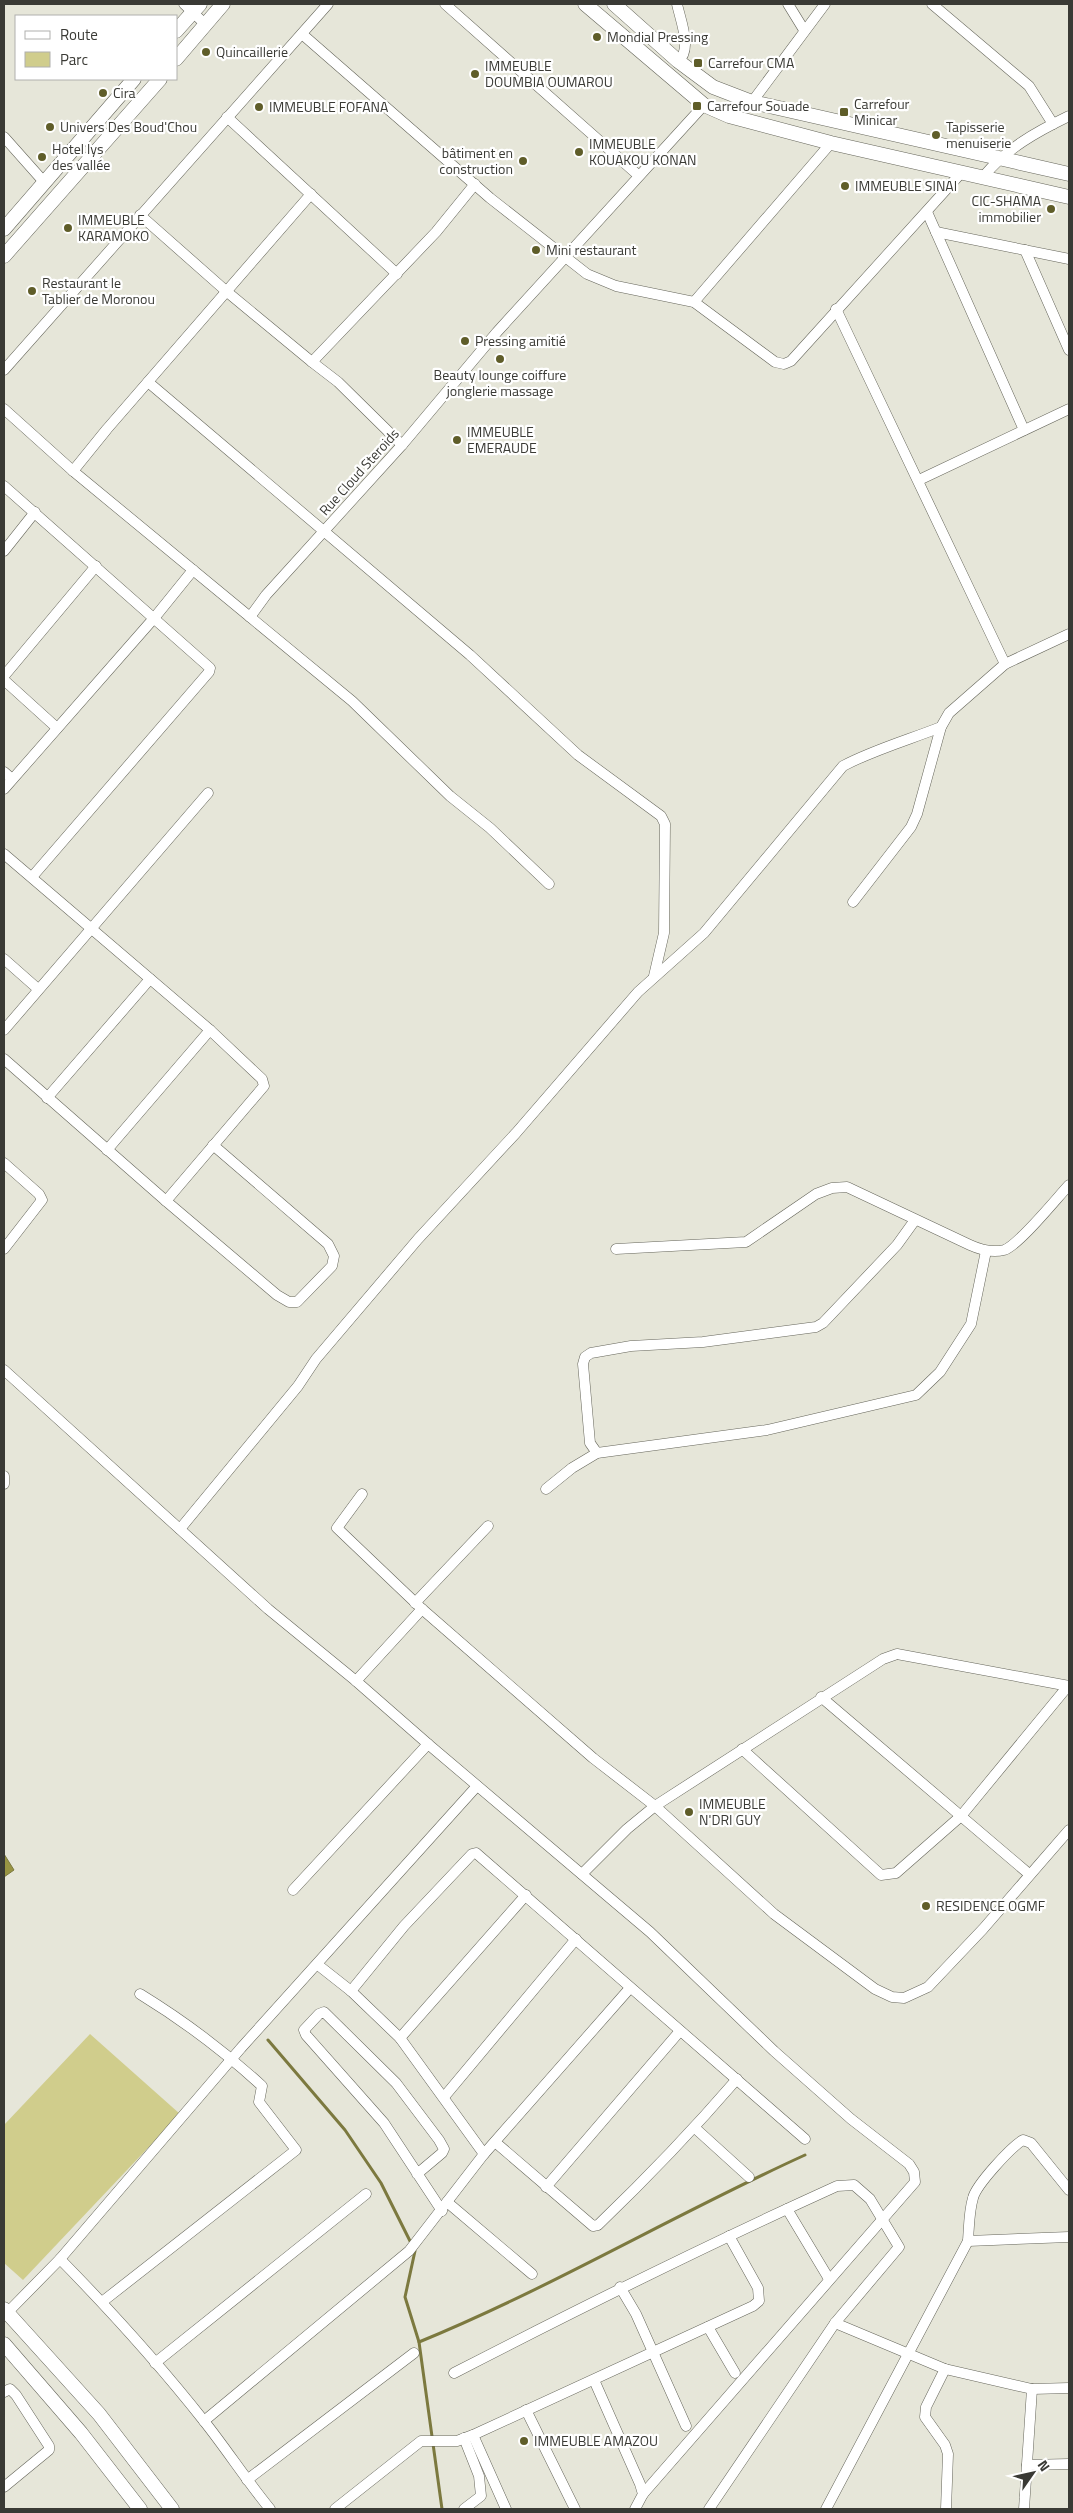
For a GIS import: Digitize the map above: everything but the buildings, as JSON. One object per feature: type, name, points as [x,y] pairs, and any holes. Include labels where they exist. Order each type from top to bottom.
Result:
[{"type":"main road","points":[[178,57],[223,4]]},
{"type":"main road","points":[[585,4],[704,105],[728,116],[831,143],[1069,197]]},
{"type":"main road","points":[[614,4],[678,61],[712,88],[752,102],[1069,174]]},
{"type":"main road","points":[[178,28],[192,6]]},
{"type":"main road","points":[[4,229],[133,80]]},
{"type":"main road","points":[[4,256],[159,80]]},
{"type":"main road","points":[[5,2311],[98,2414],[172,2509]]},
{"type":"main road","points":[[4,2344],[81,2433],[140,2509]]},
{"type":"street","points":[[4,370],[328,4]]},
{"type":"street","points":[[445,4],[638,175]]},
{"type":"street","points":[[677,4],[685,39],[685,49],[678,61]]},
{"type":"street","points":[[788,4],[804,30]]},
{"type":"street","points":[[752,102],[825,4]]},
{"type":"street","points":[[932,4],[1029,86],[1054,124]]},
{"type":"street","points":[[192,6],[205,24]]},
{"type":"street","points":[[302,34],[475,184],[564,258],[587,274],[616,286],[694,302],[775,362],[784,364],[791,360],[836,309],[928,212],[962,172]]},
{"type":"street","name":"Rue Cloud Steroids","points":[[250,617],[266,596],[402,445],[437,401],[638,175],[704,105]]},
{"type":"street","points":[[983,177],[999,158],[1030,136],[1069,116]]},
{"type":"street","points":[[226,117],[397,274]]},
{"type":"street","points":[[4,137],[44,182]]},
{"type":"street","points":[[694,302],[831,143]]},
{"type":"street","points":[[312,362],[436,232],[475,184]]},
{"type":"street","points":[[73,471],[311,194]]},
{"type":"street","points":[[928,212],[1024,430]]},
{"type":"street","points":[[140,215],[226,291],[338,382],[402,445]]},
{"type":"street","points":[[936,232],[1069,259]]},
{"type":"street","points":[[1025,250],[1069,350]]},
{"type":"street","points":[[836,309],[1005,664]]},
{"type":"street","points":[[148,382],[326,530],[470,655],[578,755],[661,816],[665,824],[664,933],[654,976]]},
{"type":"street","points":[[4,409],[73,471],[352,701],[450,796],[490,828],[549,884]]},
{"type":"street","points":[[919,480],[1069,409]]},
{"type":"street","points":[[4,486],[207,664],[209,672],[32,878]]},
{"type":"street","points":[[4,551],[34,512]]},
{"type":"street","points":[[4,676],[96,566]]},
{"type":"street","points":[[4,789],[155,618],[193,570]]},
{"type":"street","points":[[852,902],[910,827],[917,814],[941,727],[949,713],[1005,664],[1069,634]]},
{"type":"street","points":[[4,680],[57,728]]},
{"type":"street","points":[[180,1529],[298,1386],[316,1358],[418,1239],[516,1133],[654,976],[704,933],[843,766],[861,756],[941,727]]},
{"type":"street","points":[[4,772],[12,779]]},
{"type":"street","points":[[4,1030],[208,793]]},
{"type":"street","points":[[4,854],[259,1074],[264,1086],[166,1201]]},
{"type":"street","points":[[4,959],[38,989]]},
{"type":"street","points":[[47,1098],[150,979]]},
{"type":"street","points":[[107,1150],[210,1030]]},
{"type":"street","points":[[4,1059],[166,1201],[290,1302],[297,1302],[332,1266],[334,1256],[328,1244],[214,1145]]},
{"type":"street","points":[[4,1163],[40,1194],[42,1200],[4,1249]]},
{"type":"street","points":[[616,1248],[746,1242],[816,1194],[832,1188],[847,1187],[915,1220],[986,1251],[1004,1250],[1018,1241],[1069,1185]]},
{"type":"street","points":[[597,1453],[590,1443],[583,1364],[585,1357],[591,1353],[631,1346],[703,1342],[816,1327],[823,1323],[885,1257],[915,1220]]},
{"type":"street","points":[[546,1489],[572,1468],[597,1453],[767,1430],[916,1395],[940,1372],[971,1324],[986,1251]]},
{"type":"street","points":[[4,1370],[268,1609],[356,1681],[650,1932],[774,2051],[851,2119],[909,2164],[914,2172],[915,2182],[829,2279],[757,2366],[643,2494],[635,2509]]},
{"type":"street","points":[[4,1476],[4,1484]]},
{"type":"street","points":[[362,1494],[337,1528],[419,1606],[579,1746],[655,1806],[774,1914],[875,1989],[892,1997],[904,1998],[928,1987],[983,1929],[1069,1830]]},
{"type":"street","points":[[356,1681],[488,1526]]},
{"type":"street","points":[[582,1874],[627,1829],[655,1806],[821,1697],[883,1659],[897,1654],[1068,1686],[961,1816],[896,1873],[881,1875],[742,1750]]},
{"type":"street","points":[[821,1697],[1029,1874]]},
{"type":"street","points":[[293,1890],[428,1744]]},
{"type":"street","points":[[5,2311],[60,2259],[232,2059],[477,1786]]},
{"type":"street","points":[[351,1991],[404,1926],[472,1854],[482,1856],[630,1988],[805,2139]]},
{"type":"street","points":[[400,2038],[526,1895]]},
{"type":"street","points":[[444,2097],[576,1939]]},
{"type":"street","points":[[318,1965],[351,1991],[400,2038],[484,2154]]},
{"type":"street","points":[[204,2421],[409,2251],[494,2142],[630,1988]]},
{"type":"street","points":[[102,2302],[296,2150],[259,2102],[262,2086],[232,2059],[174,2014],[140,1994]]},
{"type":"street","points":[[417,2174],[442,2153],[444,2149],[439,2140],[396,2083],[324,2012],[319,2014],[304,2030],[306,2035],[384,2123],[417,2174],[444,2206],[532,2274]]},
{"type":"street","points":[[546,2186],[680,2031]]},
{"type":"street","points":[[494,2142],[587,2223],[593,2226],[598,2225],[695,2128],[737,2079]]},
{"type":"street","points":[[695,2128],[749,2177]]},
{"type":"street","points":[[826,2509],[968,2240],[973,2196],[1006,2154],[1023,2140],[1031,2143],[1069,2190]]},
{"type":"street","points":[[454,2372],[620,2287],[729,2236],[837,2186],[854,2185],[870,2200],[899,2247],[835,2323],[709,2509]]},
{"type":"street","points":[[155,2363],[366,2194]]},
{"type":"street","points":[[787,2209],[829,2279]]},
{"type":"street","points":[[335,2509],[421,2441],[465,2438],[753,2306],[759,2301],[758,2288],[729,2236]]},
{"type":"street","points":[[968,2240],[1069,2237]]},
{"type":"street","points":[[60,2259],[102,2302],[204,2421],[270,2509]]},
{"type":"street","points":[[620,2287],[636,2314],[686,2426]]},
{"type":"street","points":[[835,2323],[945,2369],[1032,2389],[1069,2388]]},
{"type":"street","points":[[708,2327],[735,2373]]},
{"type":"street","points":[[247,2480],[414,2353]]},
{"type":"street","points":[[945,2369],[926,2407],[924,2417],[945,2445],[948,2454],[946,2509]]},
{"type":"street","points":[[594,2380],[643,2494]]},
{"type":"street","points":[[4,2392],[10,2389],[16,2395],[49,2446],[49,2450],[4,2487]]},
{"type":"street","points":[[1024,2509],[1032,2389]]},
{"type":"street","points":[[526,2410],[575,2509]]},
{"type":"street","points":[[464,2509],[481,2496],[479,2476],[465,2438]]},
{"type":"street","points":[[465,2438],[506,2509]]},
{"type":"street","points":[[1028,2464],[1069,2464]]},
{"type":"green space","points":[[90,2034],[180,2114],[23,2280],[4,2263],[4,2125]]},
{"type":"shaded area","points":[[4,1854],[14,1870],[4,1877]]},
{"type":"waterway","points":[[268,2040],[345,2130],[381,2183],[415,2251],[405,2297],[419,2342],[442,2509]]},
{"type":"waterway","points":[[419,2342],[565,2275],[805,2155]]},
{"type":"place","name":"Mondial Pressing","points":[[597,37]]},
{"type":"place","name":"Quincaillerie","points":[[206,52]]},
{"type":"place","name":"Carrefour CMA","points":[[698,63]]},
{"type":"place","name":"IMMEUBLE DOUMBIA OUMAROU","points":[[475,74]]},
{"type":"place","name":"Cira","points":[[103,93]]},
{"type":"place","name":"Carrefour Souade","points":[[697,106]]},
{"type":"place","name":"IMMEUBLE FOFANA","points":[[259,107]]},
{"type":"place","name":"Carrefour Minicar","points":[[844,112]]},
{"type":"place","name":"Univers Des Boud'Chou","points":[[50,127]]},
{"type":"place","name":"Tapisserie menuiserie","points":[[936,135]]},
{"type":"place","name":"IMMEUBLE KOUAKOU KONAN","points":[[579,152]]},
{"type":"place","name":"Hotel lys des vallée","points":[[42,157]]},
{"type":"place","name":"bâtiment en construction","points":[[523,161]]},
{"type":"place","name":"IMMEUBLE SINAI","points":[[845,186]]},
{"type":"place","name":"CIC-SHAMA immobilier","points":[[1051,209]]},
{"type":"place","name":"IMMEUBLE KARAMOKO","points":[[68,228]]},
{"type":"place","name":"Mini restaurant","points":[[536,250]]},
{"type":"place","name":"Restaurant le Tablier de Moronou","points":[[32,291]]},
{"type":"place","name":"Pressing amitié","points":[[465,341]]},
{"type":"place","name":"Beauty lounge coiffure jonglerie massage","points":[[500,359]]},
{"type":"place","name":"IMMEUBLE EMERAUDE","points":[[457,440]]},
{"type":"place","name":"IMMEUBLE N'DRI GUY","points":[[689,1812]]},
{"type":"place","name":"RESIDENCE OGMF","points":[[926,1906]]},
{"type":"place","name":"IMMEUBLE AMAZOU","points":[[524,2441]]}]
